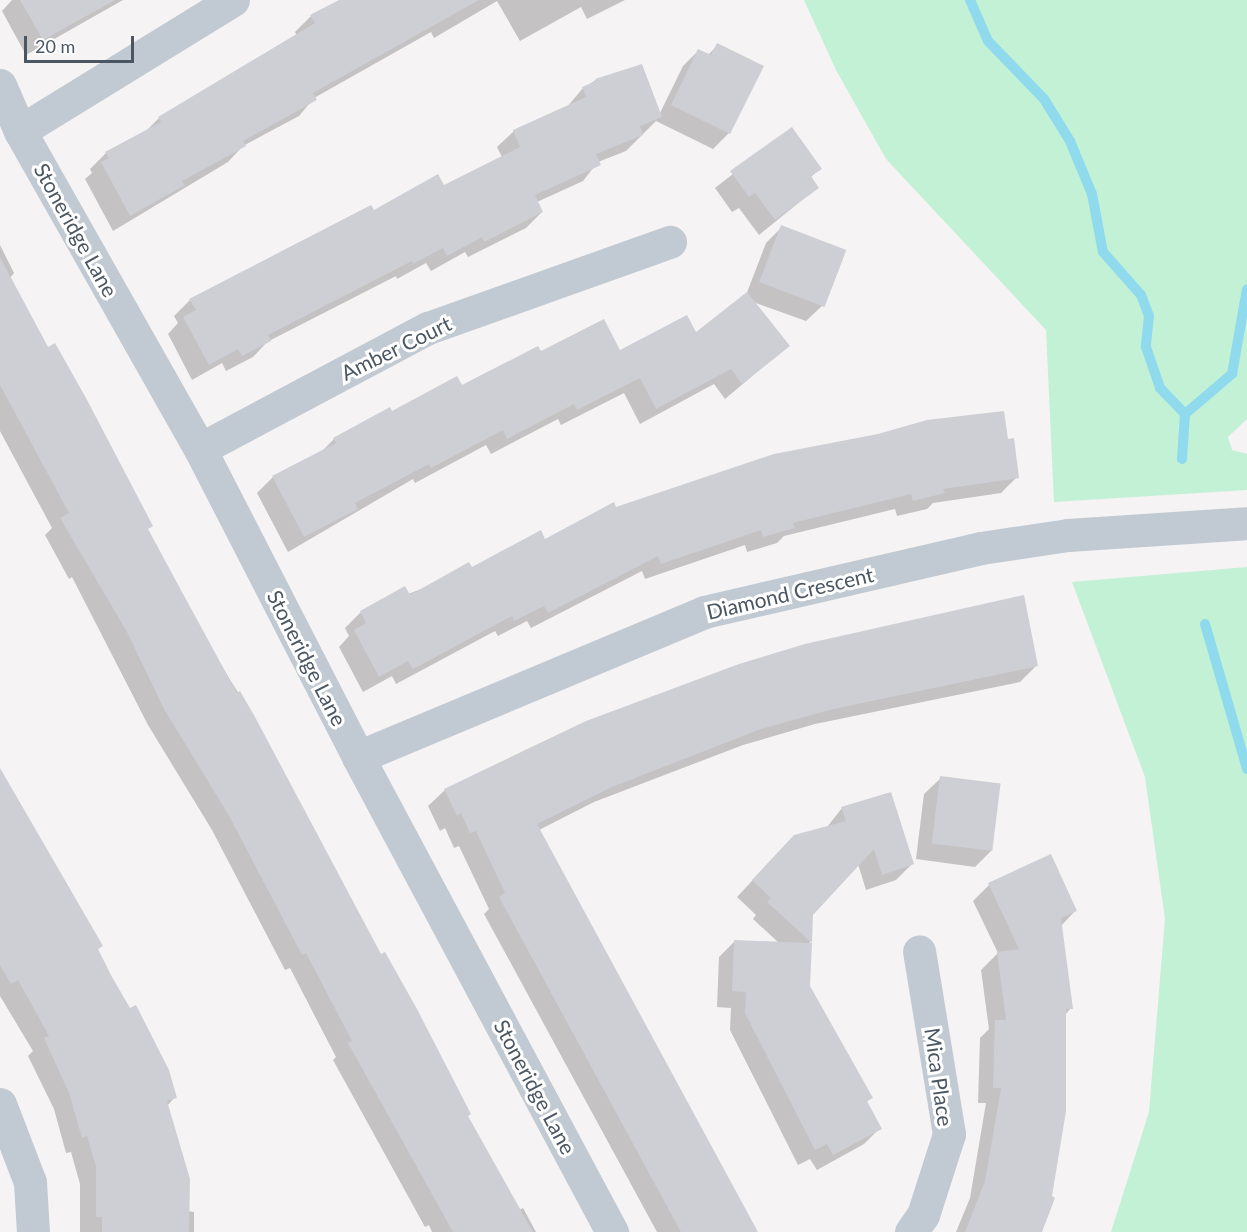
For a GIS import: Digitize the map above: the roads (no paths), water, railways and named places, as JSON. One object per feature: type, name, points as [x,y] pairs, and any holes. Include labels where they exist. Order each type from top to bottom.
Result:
[{"type":"street","points":[[20,131],[233,0]]},
{"type":"street","name":"Stoneridge Lane","points":[[0,86],[20,131],[200,449],[358,757],[612,1232]]},
{"type":"street","name":"Amber Court","points":[[200,449],[428,328],[670,242]]},
{"type":"street","name":"Diamond Crescent","points":[[358,757],[704,612],[981,548],[1068,535],[1247,523]]},
{"type":"street","name":"Mica Place","points":[[911,1232],[923,1215],[949,1134],[919,951]]},
{"type":"street","points":[[0,1104],[30,1182],[33,1232]]},
{"type":"waterway","points":[[970,0],[988,41],[1044,99],[1070,141],[1092,194],[1103,252],[1141,295],[1149,316],[1146,347],[1160,388],[1185,414]]},
{"type":"waterway","points":[[1182,459],[1185,414],[1232,374],[1247,289]]},
{"type":"waterway","points":[[1205,624],[1247,769]]}]
